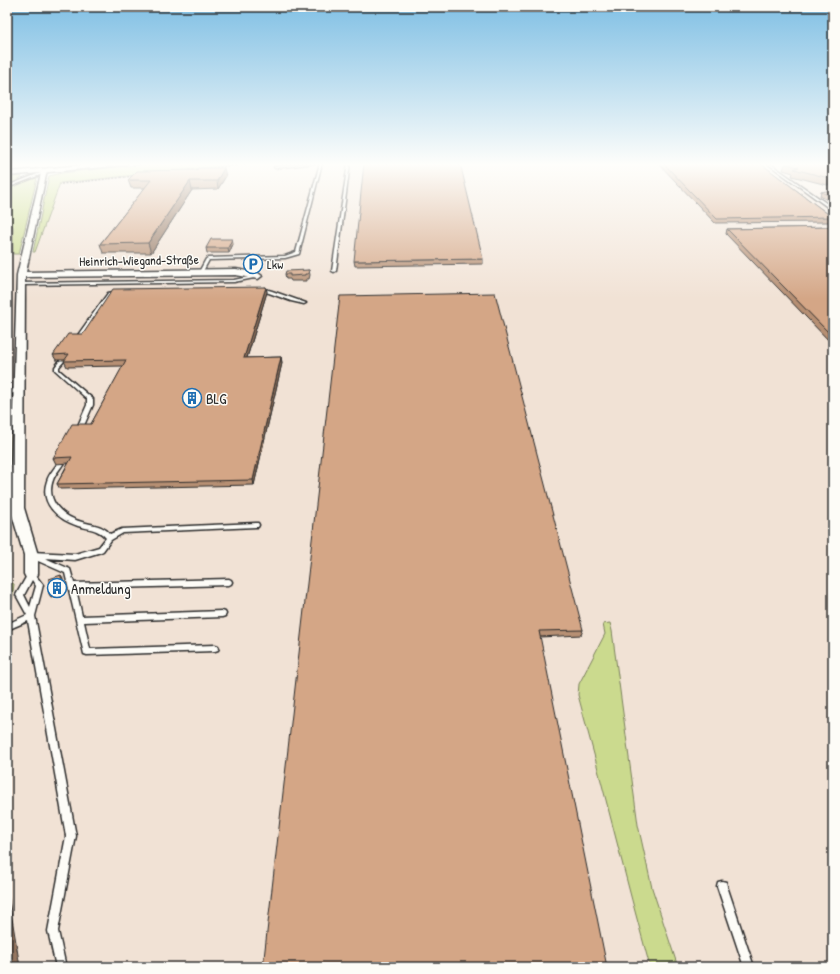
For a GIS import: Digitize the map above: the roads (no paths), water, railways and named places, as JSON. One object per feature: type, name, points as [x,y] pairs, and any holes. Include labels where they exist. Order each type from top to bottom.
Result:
[{"type":"street","points":[[31,574],[31,555],[17,508],[18,390],[21,280],[36,208]]},
{"type":"street","name":"Heinrich-Wiegand-Straße","points":[[21,280],[201,272],[236,272],[258,276]]},
{"type":"lane","points":[[201,272],[208,259],[285,258],[298,253],[309,208]]},
{"type":"lane","points":[[334,271],[342,208]]},
{"type":"lane","points":[[21,280],[234,281],[258,276]]},
{"type":"lane","points":[[256,290],[271,290],[297,302],[304,303]]},
{"type":"lane","points":[[77,339],[109,294],[121,292]]},
{"type":"lane","points":[[62,360],[57,367],[57,370],[90,399],[90,405],[79,430]]},
{"type":"lane","points":[[7,393],[18,390]]},
{"type":"lane","points":[[60,464],[50,480],[48,492],[51,504],[60,515],[79,524],[100,529],[106,532],[109,538]]},
{"type":"lane","points":[[31,555],[75,557],[101,549],[109,538],[122,531],[256,525]]},
{"type":"lane","points":[[31,555],[68,571],[87,652],[214,648]]},
{"type":"lane","points":[[7,627],[31,616],[40,585],[31,574],[20,595],[31,616],[71,836],[53,931],[61,967]]},
{"type":"lane","points":[[72,586],[229,582]]},
{"type":"lane","points":[[79,619],[222,614]]},
{"type":"lane","points":[[722,886],[749,967]]},
{"type":"place","name":"Lkw","points":[[253,264]]},
{"type":"place","name":"BLG","points":[[192,398]]},
{"type":"place","name":"Anmeldung","points":[[57,588]]}]
